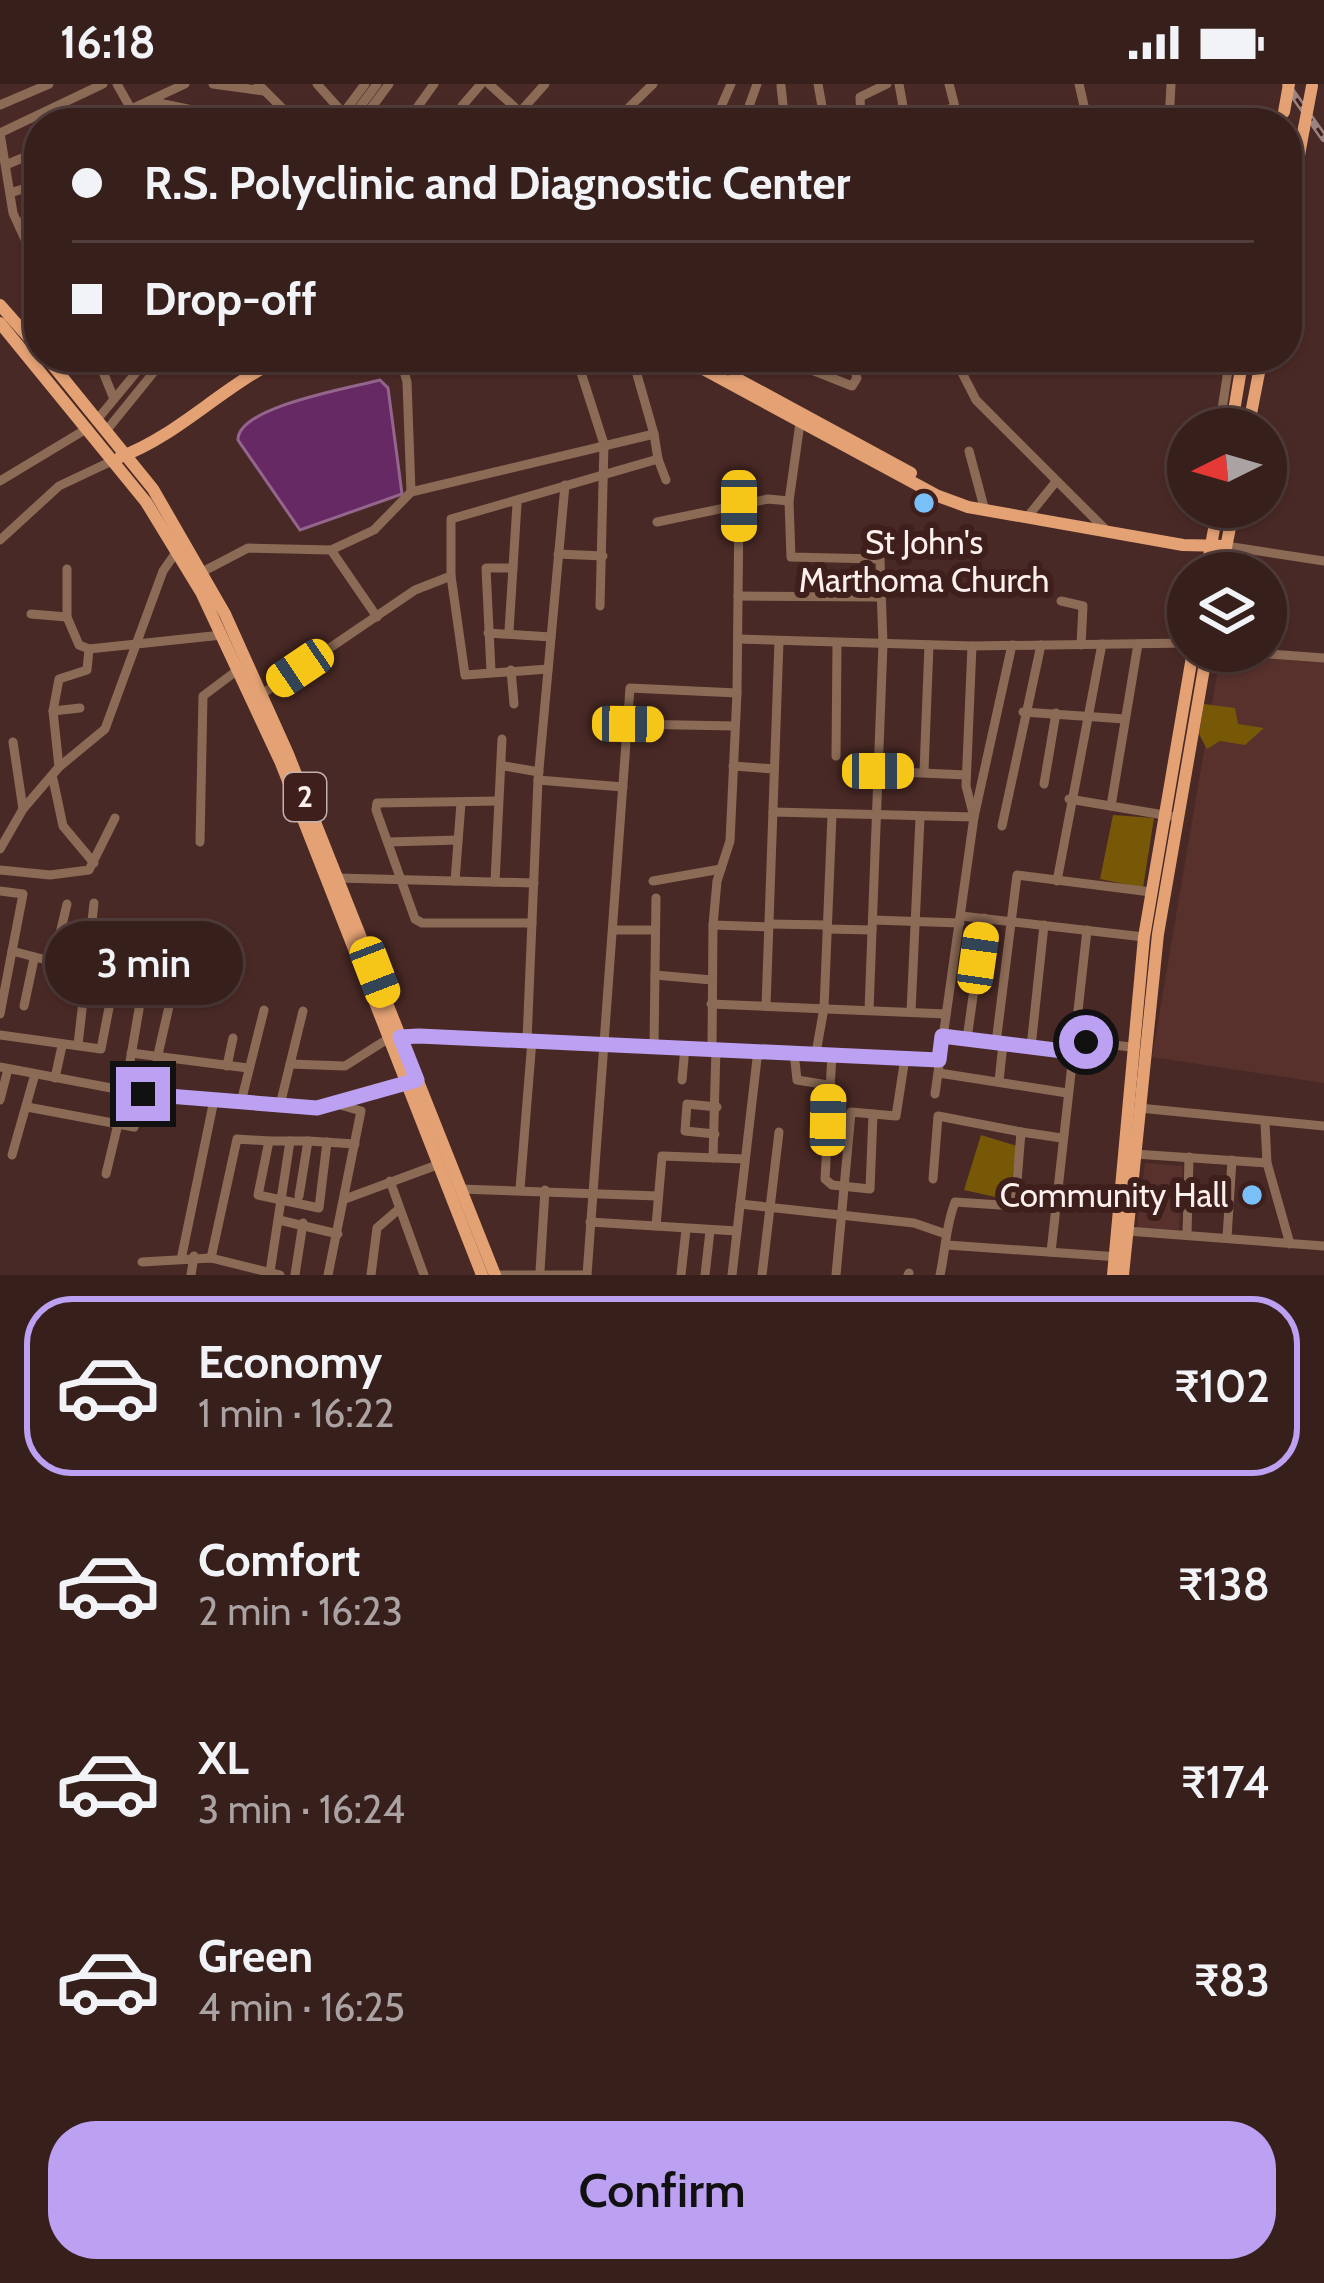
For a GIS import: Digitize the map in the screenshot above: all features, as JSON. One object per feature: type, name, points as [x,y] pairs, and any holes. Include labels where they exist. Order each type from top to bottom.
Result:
[{"type":"main road","points":[[1302,139],[1312,84]]},
{"type":"main road","points":[[0,305],[24,332]]},
{"type":"main road","name":"2","points":[[0,323],[24,349]]},
{"type":"main road","name":"2","points":[[46,372],[128,455],[204,571],[262,694],[338,878],[393,1038]]},
{"type":"main road","name":"2","points":[[57,372],[177,551],[222,635],[281,763],[411,1082],[496,1275]]},
{"type":"main road","points":[[113,460],[142,447],[249,372]]},
{"type":"main road","points":[[714,372],[938,496],[1105,529],[1226,546]]},
{"type":"main road","points":[[1234,408],[1240,372]]},
{"type":"main road","points":[[1252,408],[1259,372]]},
{"type":"main road","points":[[985,508],[1105,529]]},
{"type":"main road","points":[[1209,552],[1214,528]]},
{"type":"main road","points":[[1225,552],[1230,528]]},
{"type":"main road","points":[[1113,1275],[1127,1231],[1170,816],[1190,672]]},
{"type":"main road","points":[[1125,1275],[1120,1257],[1131,1047],[1144,937],[1203,672]]},
{"type":"main road","name":"2","points":[[411,1082],[437,1166],[482,1275]]},
{"type":"street","points":[[1,103],[49,84]]},
{"type":"street","points":[[53,108],[103,84]]},
{"type":"street","points":[[134,108],[185,84]]},
{"type":"street","points":[[213,84],[261,87]]},
{"type":"street","points":[[314,84],[335,108]]},
{"type":"street","points":[[464,108],[485,84],[515,108]]},
{"type":"street","points":[[524,108],[545,84]]},
{"type":"street","points":[[628,108],[653,84]]},
{"type":"street","points":[[861,108],[860,98],[887,84]]},
{"type":"street","points":[[360,108],[383,85]]},
{"type":"street","points":[[154,102],[183,108]]},
{"type":"street","points":[[0,133],[16,218],[24,236]]},
{"type":"street","points":[[8,164],[24,157]]},
{"type":"street","points":[[13,193],[24,189]]},
{"type":"street","points":[[0,215],[24,217]]},
{"type":"street","points":[[103,372],[114,400]]},
{"type":"street","points":[[97,427],[137,372]]},
{"type":"street","points":[[0,481],[97,427],[151,372]]},
{"type":"street","points":[[404,372],[411,492]]},
{"type":"street","points":[[581,372],[604,444],[600,606]]},
{"type":"street","points":[[636,372],[666,480]]},
{"type":"street","points":[[817,372],[852,386],[855,372]]},
{"type":"street","points":[[962,372],[976,400],[1054,484],[1105,529]]},
{"type":"street","points":[[1222,408],[1228,372]]},
{"type":"street","points":[[800,418],[789,501],[791,557],[877,559]]},
{"type":"street","points":[[204,571],[248,548],[331,550],[374,530],[411,492],[654,434]]},
{"type":"street","points":[[969,451],[985,508]]},
{"type":"street","points":[[548,669],[465,675],[451,576],[451,519],[517,504],[658,459]]},
{"type":"street","points":[[0,540],[58,486],[113,460]]},
{"type":"street","points":[[1029,514],[1054,484]]},
{"type":"street","points":[[520,1189],[539,776],[566,485]]},
{"type":"street","points":[[657,522],[768,499],[789,501]]},
{"type":"street","points":[[509,632],[517,504]]},
{"type":"street","points":[[713,1158],[717,1107],[712,925],[730,841],[739,506]]},
{"type":"street","points":[[869,1010],[883,644],[879,532]]},
{"type":"street","points":[[1226,546],[1324,561]]},
{"type":"street","points":[[331,550],[377,616]]},
{"type":"street","points":[[0,850],[23,809],[59,767],[105,729],[163,571],[177,551]]},
{"type":"street","points":[[558,554],[603,556]]},
{"type":"street","points":[[491,671],[487,568],[513,568]]},
{"type":"street","points":[[67,569],[67,617],[79,645],[89,649],[139,646],[222,635]]},
{"type":"street","points":[[262,694],[440,576],[451,576]]},
{"type":"street","points":[[738,596],[879,597]]},
{"type":"street","points":[[1060,601],[1084,606],[1082,644]]},
{"type":"street","points":[[31,614],[67,617]]},
{"type":"street","points":[[488,633],[551,638]]},
{"type":"street","points":[[738,639],[973,646],[1167,643]]},
{"type":"street","points":[[766,1006],[779,641]]},
{"type":"street","points":[[836,755],[837,643]]},
{"type":"street","points":[[1057,880],[1102,644]]},
{"type":"street","points":[[1111,806],[1138,644]]},
{"type":"street","points":[[923,771],[928,645]]},
{"type":"street","points":[[935,1094],[974,817],[1012,645]]},
{"type":"street","points":[[1002,826],[1040,645]]},
{"type":"street","points":[[973,646],[966,775],[974,817]]},
{"type":"street","points":[[59,767],[53,711],[59,679],[87,670],[89,649]]},
{"type":"street","points":[[1287,655],[1324,658]]},
{"type":"street","points":[[200,842],[203,696],[239,670]]},
{"type":"street","points":[[512,670],[514,704]]},
{"type":"street","points":[[496,1275],[540,1271],[589,1275],[630,688],[737,693]]},
{"type":"street","points":[[53,711],[80,708]]},
{"type":"street","points":[[1023,712],[1126,719]]},
{"type":"street","points":[[1044,784],[1056,713]]},
{"type":"street","points":[[628,724],[736,726]]},
{"type":"street","points":[[495,882],[502,739]]},
{"type":"street","points":[[13,742],[23,809]]},
{"type":"street","points":[[504,766],[539,776],[623,787]]},
{"type":"street","points":[[733,766],[774,769]]},
{"type":"street","points":[[878,771],[966,775]]},
{"type":"street","points":[[53,778],[63,826],[94,863]]},
{"type":"street","points":[[978,798],[1007,801]]},
{"type":"street","points":[[1069,799],[1170,816]]},
{"type":"street","points":[[498,801],[376,803],[402,882],[422,923],[532,923]]},
{"type":"street","points":[[455,881],[461,803]]},
{"type":"street","points":[[773,812],[974,817]]},
{"type":"street","points":[[817,1053],[824,1008],[832,815]]},
{"type":"street","points":[[0,870],[64,874],[94,863],[115,818]]},
{"type":"street","points":[[911,1012],[920,818]]},
{"type":"street","points":[[388,842],[458,840]]},
{"type":"street","points":[[653,881],[721,868]]},
{"type":"street","points":[[998,1081],[1017,875],[1151,892]]},
{"type":"street","points":[[338,878],[534,883]]},
{"type":"street","points":[[0,891],[22,894],[0,1014]]},
{"type":"street","points":[[654,1046],[656,898]]},
{"type":"street","points":[[78,1045],[94,903]]},
{"type":"street","points":[[53,963],[67,904]]},
{"type":"street","points":[[712,925],[826,927],[984,918],[1144,937]]},
{"type":"street","points":[[967,1039],[984,918]]},
{"type":"street","points":[[1031,1047],[1044,925]]},
{"type":"street","points":[[614,930],[656,930]]},
{"type":"street","points":[[1052,1252],[1087,930]]},
{"type":"street","points":[[0,1035],[101,1048],[114,982],[108,976],[12,951]]},
{"type":"street","points":[[24,1006],[34,959]]},
{"type":"street","points":[[655,975],[712,980]]},
{"type":"street","points":[[124,1091],[144,980]]},
{"type":"street","points":[[157,1059],[170,1002]]},
{"type":"street","points":[[711,1004],[946,1014]]},
{"type":"street","points":[[241,1102],[264,1010]]},
{"type":"street","points":[[280,1105],[303,1011]]},
{"type":"street","points":[[942,1036],[1071,1052]]},
{"type":"street","points":[[227,1066],[232,1038]]},
{"type":"street","points":[[290,1064],[345,1066],[393,1038],[607,1043],[939,1060]]},
{"type":"street","points":[[1072,1040],[1131,1047]]},
{"type":"street","points":[[55,1078],[62,1046]]},
{"type":"street","points":[[682,1080],[685,1047]]},
{"type":"street","points":[[732,1275],[758,1050]]},
{"type":"street","points":[[794,1052],[797,1080],[828,1085]]},
{"type":"street","points":[[131,1053],[248,1068]]},
{"type":"street","points":[[832,1054],[825,1179],[869,1189],[873,1114]]},
{"type":"street","points":[[836,1275],[851,1112],[898,1114],[905,1058]]},
{"type":"street","points":[[0,1099],[4,1068],[143,1094],[280,1105],[335,1103],[411,1082]]},
{"type":"street","points":[[939,1073],[1066,1093]]},
{"type":"street","points":[[12,1155],[35,1074]]},
{"type":"street","points":[[27,1107],[134,1127],[143,1094]]},
{"type":"street","points":[[182,1255],[214,1100]]},
{"type":"street","points":[[328,1275],[361,1111],[335,1103]]},
{"type":"street","points":[[716,1134],[685,1131],[687,1104],[717,1107]]},
{"type":"street","points":[[1138,1108],[1324,1126]]},
{"type":"street","points":[[932,1179],[938,1116],[1062,1138]]},
{"type":"street","points":[[1264,1123],[1267,1163],[1290,1244]]},
{"type":"street","points":[[106,1174],[118,1124]]},
{"type":"street","points":[[762,1275],[779,1132]]},
{"type":"street","points":[[1015,1206],[1021,1132]]},
{"type":"street","points":[[211,1258],[237,1138],[356,1144]]},
{"type":"street","points":[[269,1141],[258,1195],[319,1208],[327,1142]]},
{"type":"street","points":[[142,1262],[194,1256],[269,1273],[290,1141]]},
{"type":"street","points":[[299,1196],[308,1141]]},
{"type":"street","points":[[1134,1154],[1267,1163]]},
{"type":"street","points":[[656,1226],[662,1156],[746,1159]]},
{"type":"street","points":[[1187,1235],[1189,1157]]},
{"type":"street","points":[[1227,1237],[1232,1160]]},
{"type":"street","points":[[345,1199],[437,1166]]},
{"type":"street","points":[[390,1181],[424,1275]]},
{"type":"street","points":[[460,1189],[658,1196]]},
{"type":"street","points":[[540,1271],[544,1190]]},
{"type":"street","points":[[940,1275],[955,1202],[1055,1208]]},
{"type":"street","points":[[740,1204],[914,1223],[945,1239],[1120,1257]]},
{"type":"street","points":[[371,1275],[377,1228],[399,1209]]},
{"type":"street","points":[[279,1220],[338,1234]]},
{"type":"street","points":[[295,1275],[303,1222]]},
{"type":"street","points":[[590,1222],[737,1232]]},
{"type":"street","points":[[681,1275],[686,1229]]},
{"type":"street","points":[[705,1275],[710,1231]]},
{"type":"street","points":[[1127,1231],[1324,1246]]},
{"type":"street","points":[[190,1275],[194,1256]]},
{"type":"street","points":[[226,1275],[229,1262]]},
{"type":"shaded area","points":[[380,380],[388,388],[402,494],[300,530],[238,440],[243,428],[275,409]]},
{"type":"shaded area","points":[[1287,657],[1324,660],[1324,1083],[1152,1057],[1217,672],[1287,672]]},
{"type":"shaded area","points":[[1204,704],[1235,708],[1238,724],[1264,728],[1245,745],[1220,741],[1207,749],[1199,734]]},
{"type":"shaded area","points":[[1113,815],[1154,818],[1143,888],[1100,879]]},
{"type":"shaded area","points":[[981,1135],[1017,1146],[1009,1200],[964,1190]]},
{"type":"shaded area","points":[[1145,1163],[1183,1166],[1179,1230],[1137,1228]]},
{"type":"railway","points":[[1286,84],[1324,138]]},
{"type":"place","name":"St John's Marthoma Church","points":[[924,503]]},
{"type":"place","name":"Community Hall","points":[[1252,1195]]},
{"type":"route","points":[[143,1094],[317,1108],[417,1080],[400,1037],[939,1060],[942,1036],[1071,1052],[1072,1040],[1086,1042]]}]
